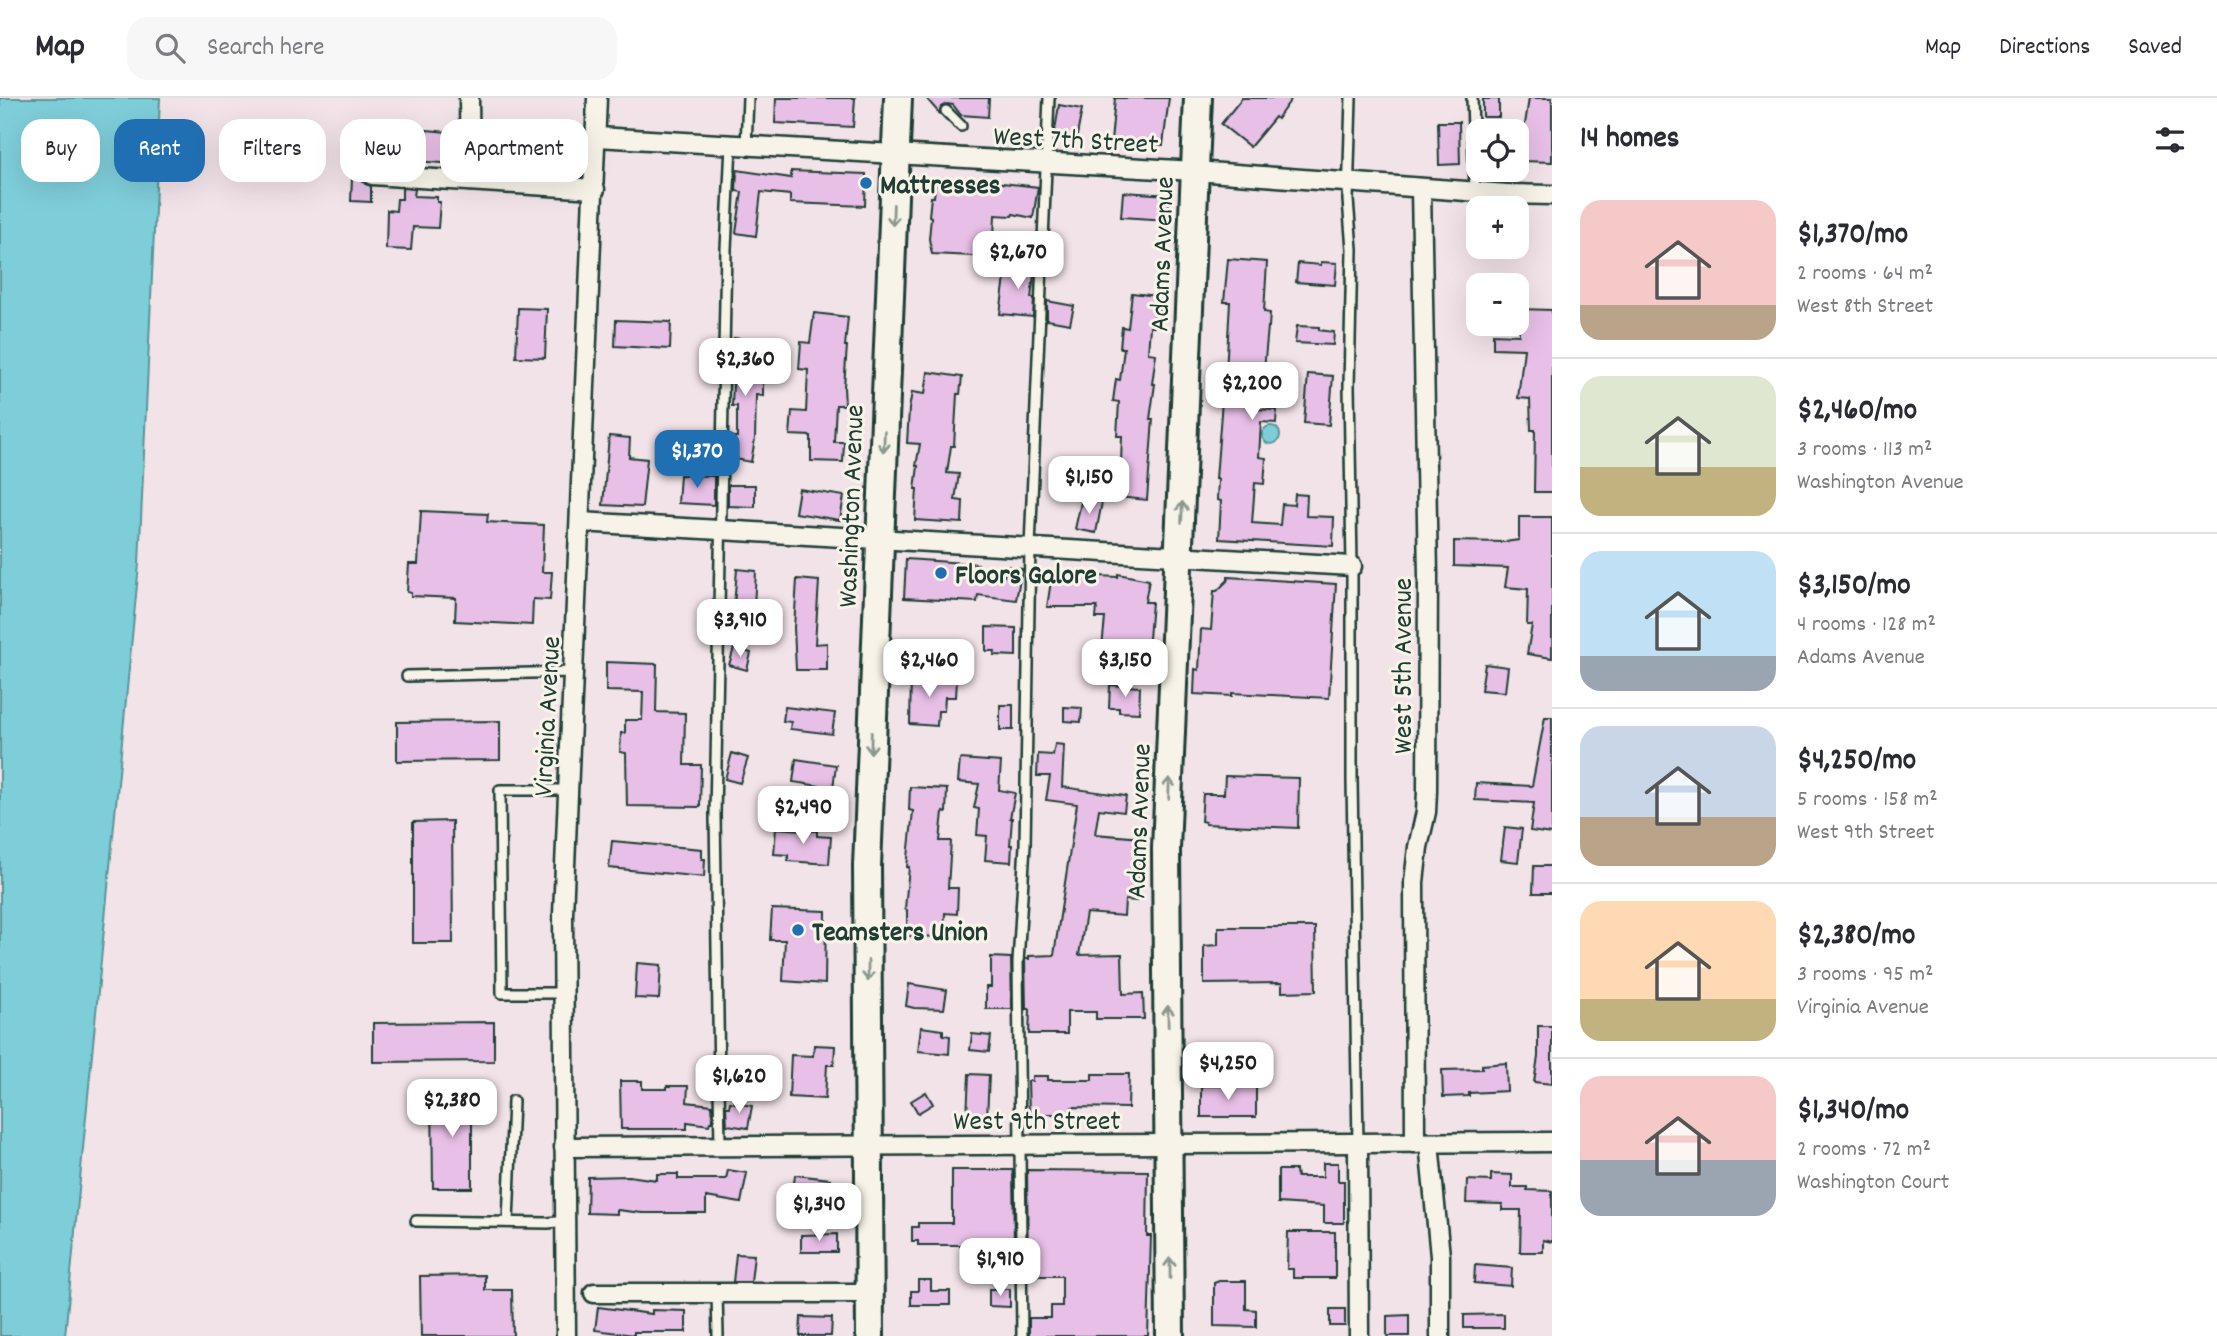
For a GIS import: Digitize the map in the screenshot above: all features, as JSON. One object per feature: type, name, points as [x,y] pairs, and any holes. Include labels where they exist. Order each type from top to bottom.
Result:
[{"type":"main road","name":"Washington Avenue","points":[[870,1336],[867,866],[898,98]]},
{"type":"main road","name":"Adams Avenue","points":[[1170,1336],[1167,849],[1198,98]]},
{"type":"street","points":[[469,98],[469,119]]},
{"type":"street","name":"Virginia Avenue","points":[[566,1336],[563,914],[597,98]]},
{"type":"street","name":"West 7th Street","points":[[597,137],[1195,171],[1475,192],[1552,195]]},
{"type":"street","points":[[488,182],[595,188]]},
{"type":"street","name":"West 5th Avenue","points":[[1421,188],[1429,679],[1426,812],[1413,882],[1422,1143],[1440,1256],[1440,1336]]},
{"type":"street","points":[[580,522],[1352,566]]},
{"type":"street","name":"West 9th Street","points":[[564,1147],[1552,1142]]},
{"type":"street","points":[[1358,1144],[1359,1336]]},
{"type":"street","points":[[594,1293],[869,1293]]},
{"type":"lane","points":[[720,1147],[715,815],[726,249],[738,146],[748,98]]},
{"type":"lane","points":[[1022,1336],[1018,963],[1025,845],[1030,547],[1049,98]]},
{"type":"lane","name":"West 5th Avenue","points":[[1351,98],[1349,451],[1358,1144]]},
{"type":"lane","points":[[1472,98],[1475,192]]},
{"type":"lane","points":[[946,111],[961,127]]},
{"type":"lane","points":[[407,676],[573,672]]},
{"type":"lane","points":[[563,993],[502,993],[500,790],[568,790]]},
{"type":"lane","points":[[508,1222],[513,1101]]},
{"type":"lane","points":[[416,1221],[565,1221]]},
{"type":"lane","points":[[717,1293],[718,1336]]},
{"type":"water","points":[[0,98],[160,98],[159,119],[114,119],[114,182],[156,182],[139,564],[65,1336],[0,1336]]},
{"type":"water","points":[[1267,426],[1275,426],[1280,435],[1278,442],[1267,444],[1262,439],[1262,431]]},
{"type":"building","points":[[776,98],[855,98],[853,127],[775,123]]},
{"type":"building","points":[[926,98],[989,98],[988,117],[961,115],[953,105],[947,104],[941,107],[939,113]]},
{"type":"building","points":[[1115,98],[1169,98],[1163,145],[1111,142]]},
{"type":"building","points":[[1242,98],[1292,98],[1277,119],[1275,117],[1250,147],[1221,124]]},
{"type":"building","points":[[1529,98],[1552,98],[1552,162],[1529,161],[1529,119],[1526,119]]},
{"type":"building","points":[[1483,99],[1499,99],[1499,117],[1483,117]]},
{"type":"building","points":[[1059,105],[1082,109],[1076,141],[1054,137]]},
{"type":"building","points":[[1438,122],[1459,122],[1460,164],[1439,165]]},
{"type":"building","points":[[427,130],[440,131],[440,163],[426,162]]},
{"type":"building","points":[[737,170],[791,178],[791,171],[866,174],[865,206],[790,203],[790,195],[761,192],[756,236],[736,233],[742,192],[736,191]]},
{"type":"building","points":[[936,178],[1038,187],[1033,218],[1013,214],[995,215],[993,257],[932,254],[929,216]]},
{"type":"building","points":[[352,182],[364,182],[371,186],[371,202],[351,201]]},
{"type":"building","points":[[402,188],[415,189],[414,196],[437,197],[437,202],[440,202],[438,228],[413,227],[411,250],[386,249],[387,210],[396,211],[397,199],[402,199]]},
{"type":"building","points":[[1123,192],[1170,195],[1168,220],[1121,217]]},
{"type":"building","points":[[1228,259],[1267,262],[1264,312],[1270,313],[1269,327],[1264,370],[1256,369],[1256,383],[1253,383],[1252,409],[1277,410],[1276,423],[1261,422],[1259,457],[1266,458],[1264,484],[1255,483],[1252,523],[1280,525],[1282,504],[1294,505],[1295,494],[1307,495],[1306,516],[1334,517],[1333,546],[1219,539],[1221,501],[1217,500],[1216,479],[1222,400],[1218,400],[1219,372],[1226,372],[1230,302],[1224,302]]},
{"type":"building","points":[[1321,262],[1337,263],[1335,285],[1296,282],[1298,263],[1321,265]]},
{"type":"building","points":[[1007,263],[1035,267],[1031,298],[1034,298],[1033,317],[1000,314]]},
{"type":"building","points":[[1132,293],[1165,297],[1164,311],[1155,310],[1154,327],[1150,327],[1148,353],[1156,354],[1152,384],[1155,384],[1150,419],[1153,419],[1147,500],[1108,496],[1109,476],[1104,475],[1106,461],[1121,462],[1122,436],[1117,436],[1119,402],[1113,401],[1116,379],[1120,380],[1124,348],[1120,348],[1122,327],[1128,328]]},
{"type":"building","points":[[1047,301],[1074,306],[1070,324],[1047,320]]},
{"type":"building","points":[[518,308],[547,309],[545,358],[516,357]]},
{"type":"building","points":[[1529,309],[1552,310],[1552,492],[1534,492],[1535,430],[1531,430],[1530,399],[1518,398],[1524,349],[1493,348],[1493,336],[1529,336]]},
{"type":"building","points":[[814,313],[848,317],[845,405],[836,405],[834,442],[844,442],[843,462],[811,461],[811,436],[790,435],[792,411],[806,412],[808,370],[799,369],[801,342],[810,343]]},
{"type":"building","points":[[616,320],[671,322],[670,349],[615,346]]},
{"type":"building","points":[[1297,326],[1319,327],[1319,330],[1334,332],[1333,345],[1295,343]]},
{"type":"building","points":[[734,338],[757,341],[752,380],[763,380],[763,396],[756,395],[755,439],[751,462],[730,458],[734,437],[737,437],[737,406],[732,406],[734,363],[731,363]]},
{"type":"building","points":[[928,372],[962,377],[960,394],[957,394],[954,446],[951,446],[947,473],[959,474],[955,500],[963,501],[962,523],[915,520],[916,466],[920,444],[907,443],[909,409],[912,392],[925,394]]},
{"type":"building","points":[[1308,374],[1333,376],[1329,425],[1304,423]]},
{"type":"building","points":[[609,436],[630,438],[629,457],[647,459],[642,507],[603,505]]},
{"type":"building","points":[[680,475],[714,476],[714,505],[678,503]]},
{"type":"building","points":[[728,485],[755,485],[755,507],[728,506]]},
{"type":"building","points":[[799,489],[844,496],[840,520],[795,513]]},
{"type":"building","points":[[1082,498],[1102,502],[1096,533],[1075,529]]},
{"type":"building","points":[[421,511],[488,514],[487,522],[544,525],[542,572],[552,572],[550,600],[533,599],[532,625],[455,621],[456,598],[411,596],[411,593],[407,592],[409,564],[418,564]]},
{"type":"building","points":[[1519,517],[1552,517],[1552,658],[1527,654],[1532,625],[1527,625],[1528,589],[1505,587],[1508,568],[1454,566],[1454,541],[1519,540]]},
{"type":"building","name":"Floors Galore","points":[[906,559],[978,564],[977,572],[1004,576],[1006,566],[1022,569],[1016,600],[978,595],[977,602],[904,598]]},
{"type":"building","points":[[737,569],[756,571],[754,607],[734,606]]},
{"type":"building","points":[[1118,574],[1149,580],[1145,602],[1152,602],[1148,651],[1102,648],[1105,618],[1096,618],[1097,607],[1047,607],[1051,581],[1075,584],[1076,575],[1118,577]]},
{"type":"building","points":[[1228,577],[1336,584],[1329,698],[1232,693],[1232,696],[1194,694],[1195,669],[1199,670],[1201,629],[1211,630],[1214,591],[1228,580]]},
{"type":"building","points":[[797,579],[819,581],[815,644],[827,643],[827,670],[796,670],[794,628]]},
{"type":"building","points":[[986,627],[1016,628],[1016,656],[994,655],[995,651],[986,651]]},
{"type":"building","points":[[734,648],[751,653],[747,670],[729,665]]},
{"type":"building","points":[[606,662],[657,664],[656,712],[685,713],[684,765],[701,765],[700,807],[627,806],[626,753],[620,752],[621,733],[625,733],[625,720],[642,720],[643,692],[606,691]]},
{"type":"building","points":[[1485,664],[1508,667],[1505,692],[1481,690]]},
{"type":"building","points":[[911,677],[957,680],[956,697],[945,697],[944,711],[938,711],[937,726],[910,724]]},
{"type":"building","points":[[1110,685],[1140,687],[1139,713],[1119,712],[1119,708],[1109,708]]},
{"type":"building","points":[[1000,705],[1013,705],[1013,730],[1000,730]]},
{"type":"building","points":[[785,707],[835,713],[832,734],[790,729],[791,722],[783,721]]},
{"type":"building","points":[[1064,707],[1082,708],[1081,722],[1064,721]]},
{"type":"building","points":[[1545,717],[1552,717],[1552,834],[1530,831],[1534,803],[1475,800],[1476,783],[1532,786]]},
{"type":"building","points":[[500,721],[500,760],[397,761],[397,722]]},
{"type":"building","points":[[1055,744],[1064,745],[1062,787],[1126,796],[1124,812],[1099,809],[1095,834],[1142,838],[1137,901],[1125,900],[1124,916],[1086,913],[1079,955],[1122,954],[1123,994],[1143,993],[1144,1019],[1096,1019],[1096,1012],[1067,1012],[1067,1034],[1029,1034],[1030,1009],[1026,1009],[1025,959],[1029,959],[1029,956],[1054,955],[1077,804],[1046,800],[1050,776],[1037,776],[1038,754],[1053,755]]},
{"type":"building","points":[[732,753],[748,758],[740,783],[725,779]]},
{"type":"building","points":[[796,759],[836,765],[833,788],[793,782]]},
{"type":"building","points":[[960,759],[1001,762],[999,790],[1015,793],[1010,818],[1011,862],[985,860],[987,836],[977,835],[979,809],[974,808],[979,784],[958,782]]},
{"type":"building","points":[[1225,776],[1299,778],[1298,828],[1205,824],[1201,821],[1203,794],[1224,794]]},
{"type":"building","points":[[910,787],[947,789],[946,813],[943,812],[940,841],[951,841],[948,888],[958,888],[957,914],[945,913],[944,937],[907,936],[907,867],[913,811],[909,810]]},
{"type":"building","points":[[452,821],[453,943],[413,943],[413,822]]},
{"type":"building","points":[[1505,827],[1522,829],[1518,862],[1501,860]]},
{"type":"building","points":[[776,828],[817,831],[817,836],[831,837],[829,864],[788,861],[788,855],[774,854]]},
{"type":"building","points":[[612,841],[702,849],[702,859],[705,859],[704,877],[609,868]]},
{"type":"building","points":[[1534,866],[1552,866],[1552,893],[1533,893]]},
{"type":"building","points":[[772,909],[826,911],[825,984],[783,981],[785,940],[770,940]]},
{"type":"building","points":[[1218,927],[1315,927],[1316,991],[1282,992],[1282,983],[1204,984],[1204,946],[1218,945]]},
{"type":"building","points":[[991,957],[1011,958],[1012,1009],[986,1009],[986,987],[991,987]]},
{"type":"building","points":[[637,963],[661,965],[659,999],[635,998]]},
{"type":"building","points":[[909,984],[947,990],[944,1009],[906,1006]]},
{"type":"building","points":[[494,1022],[494,1061],[373,1062],[373,1023]]},
{"type":"building","points":[[1538,1026],[1552,1026],[1552,1084],[1534,1082],[1538,1057]]},
{"type":"building","points":[[921,1027],[943,1030],[943,1035],[950,1036],[949,1054],[918,1051]]},
{"type":"building","points":[[972,1034],[991,1036],[989,1052],[970,1050]]},
{"type":"building","points":[[814,1045],[835,1046],[834,1065],[827,1065],[825,1099],[789,1097],[791,1055],[813,1056]]},
{"type":"building","points":[[729,1058],[754,1058],[755,1074],[729,1074]]},
{"type":"building","points":[[1506,1063],[1507,1091],[1443,1097],[1442,1070],[1482,1069],[1482,1065]]},
{"type":"building","points":[[969,1074],[989,1075],[987,1118],[967,1117]]},
{"type":"building","points":[[1092,1074],[1129,1074],[1128,1108],[1072,1107],[1072,1114],[1029,1114],[1028,1081],[1032,1081],[1032,1076],[1048,1076],[1048,1080],[1092,1080]]},
{"type":"building","points":[[620,1081],[642,1081],[642,1089],[688,1086],[687,1102],[712,1105],[713,1122],[709,1125],[687,1122],[687,1129],[621,1129]]},
{"type":"building","points":[[1201,1086],[1256,1086],[1256,1117],[1201,1117]]},
{"type":"building","points":[[472,1090],[472,1188],[433,1188],[432,1091]]},
{"type":"building","points":[[926,1092],[933,1104],[918,1113],[911,1101]]},
{"type":"building","points":[[730,1102],[752,1106],[748,1128],[727,1125],[726,1107],[729,1107]]},
{"type":"building","points":[[1323,1163],[1338,1163],[1338,1181],[1344,1181],[1344,1223],[1324,1223],[1324,1206],[1278,1203],[1278,1170],[1296,1170],[1297,1177],[1323,1177]]},
{"type":"building","points":[[728,1170],[747,1173],[741,1203],[706,1197],[706,1213],[642,1213],[617,1210],[617,1214],[587,1213],[588,1177],[629,1176],[657,1180],[657,1174],[678,1174],[678,1179],[726,1179]]},
{"type":"building","points":[[952,1170],[1013,1170],[1014,1245],[918,1245],[918,1241],[912,1241],[912,1227],[918,1227],[918,1223],[952,1223]]},
{"type":"building","points":[[1027,1170],[1148,1171],[1147,1236],[1151,1236],[1148,1336],[1029,1336],[1029,1318],[1051,1318],[1051,1306],[1062,1306],[1062,1276],[1028,1276]]},
{"type":"building","points":[[1491,1174],[1512,1175],[1512,1187],[1552,1191],[1552,1242],[1543,1240],[1543,1252],[1520,1252],[1521,1210],[1502,1210],[1502,1204],[1466,1203],[1467,1180],[1491,1181]]},
{"type":"building","points":[[795,1175],[830,1179],[827,1212],[795,1209],[796,1198],[792,1198]]},
{"type":"building","points":[[1288,1232],[1335,1232],[1335,1278],[1293,1278],[1293,1269],[1287,1269]]},
{"type":"building","points":[[837,1234],[837,1252],[801,1252],[801,1235]]},
{"type":"building","points":[[736,1254],[754,1255],[751,1282],[733,1282]]},
{"type":"building","points":[[1475,1265],[1512,1268],[1511,1286],[1474,1283]]},
{"type":"building","points":[[485,1275],[485,1290],[512,1290],[513,1336],[421,1336],[420,1276]]},
{"type":"building","points":[[918,1280],[931,1280],[931,1291],[950,1291],[950,1305],[911,1305],[911,1291],[918,1291]]},
{"type":"building","points":[[1246,1281],[1246,1309],[1256,1310],[1256,1327],[1214,1326],[1214,1283]]},
{"type":"building","points":[[989,1289],[1010,1289],[1010,1307],[989,1306]]},
{"type":"building","points":[[598,1307],[652,1314],[652,1310],[686,1311],[686,1332],[634,1332],[634,1335],[595,1330]]},
{"type":"building","points":[[1330,1309],[1345,1309],[1345,1326],[1330,1326]]},
{"type":"building","points":[[1504,1314],[1504,1328],[1464,1328],[1464,1315]]},
{"type":"building","points":[[1409,1315],[1409,1336],[1387,1336],[1387,1316]]},
{"type":"building","points":[[801,1317],[832,1318],[831,1336],[800,1336]]},
{"type":"place","name":"Mattresses","points":[[866,183]]},
{"type":"place","name":"Floors Galore","points":[[941,573]]},
{"type":"place","name":"Teamsters Union","points":[[798,930]]}]
